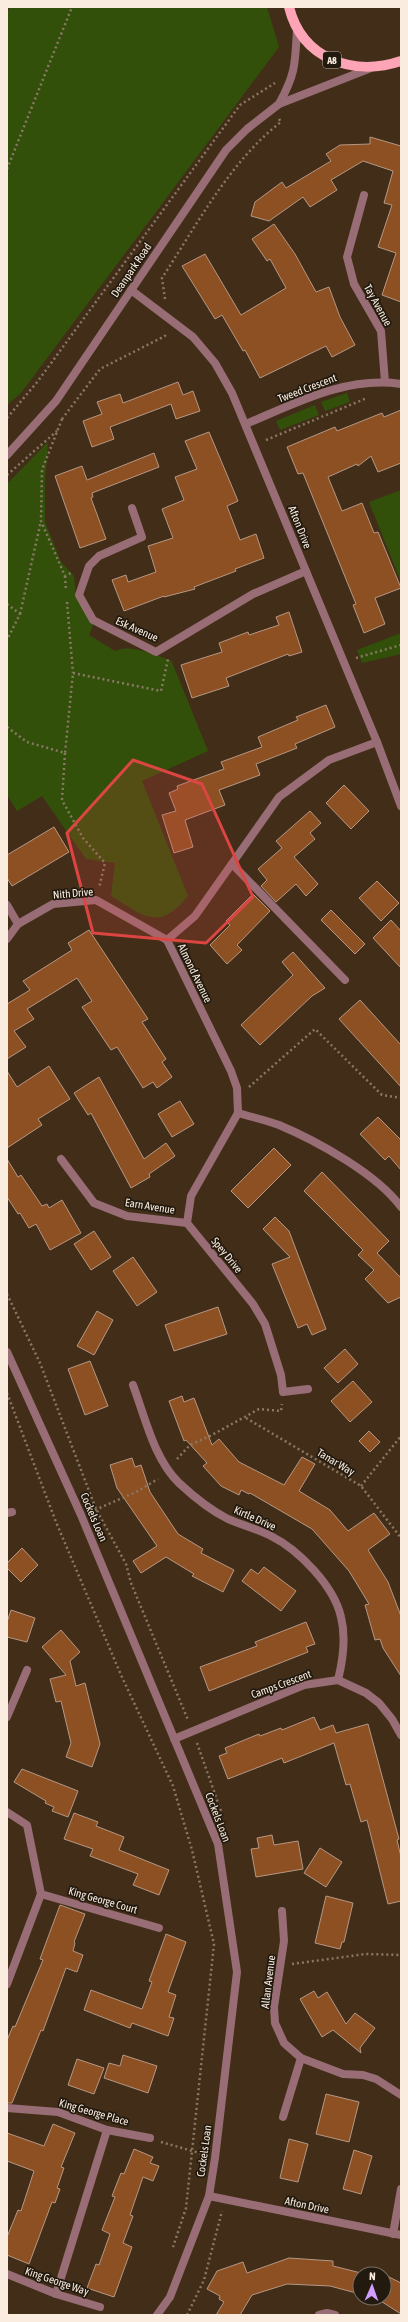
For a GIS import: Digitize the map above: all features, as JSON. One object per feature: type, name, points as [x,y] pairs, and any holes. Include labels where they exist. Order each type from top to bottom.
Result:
[{"type":"main road","name":"A8","points":[[289,7],[297,29],[312,47],[326,58],[360,67],[377,66],[401,61]]},
{"type":"street","name":"Deanpark Road","points":[[279,104],[295,69],[297,29]]},
{"type":"street","name":"Deanpark Road","points":[[7,455],[56,401],[226,150],[247,129],[279,104],[341,78],[377,66]]},
{"type":"street","name":"Tay Avenue","points":[[364,195],[347,257],[354,284],[381,331],[385,382]]},
{"type":"street","name":"Afton Drive","points":[[131,290],[193,337],[215,363],[255,445],[377,742],[401,806]]},
{"type":"street","name":"Tweed Crescent","points":[[246,424],[338,387],[385,382],[401,384]]},
{"type":"street","points":[[89,566],[99,556],[142,537],[132,508]]},
{"type":"street","name":"Esk Avenue","points":[[89,566],[79,595],[93,620],[156,652],[172,641],[253,594],[306,571]]},
{"type":"street","name":"Almond Avenue","points":[[238,1113],[237,1088],[231,1071],[167,940],[195,916],[279,797],[329,760],[377,742]]},
{"type":"street","points":[[232,864],[345,980]]},
{"type":"street","name":"Nith Drive","points":[[7,939],[18,924],[54,904],[96,900],[167,940]]},
{"type":"street","points":[[7,905],[18,924]]},
{"type":"street","points":[[187,1223],[191,1196],[238,1113],[279,1125],[337,1155],[376,1181],[401,1207]]},
{"type":"street","name":"Earn Avenue","points":[[61,1159],[94,1203],[127,1216],[187,1223]]},
{"type":"street","name":"Spey Drive","points":[[187,1223],[253,1304],[265,1324],[281,1375],[283,1392]]},
{"type":"street","name":"Cockels Loan","points":[[7,1352],[81,1516],[218,1844],[237,1972],[214,2158],[209,2196],[170,2297],[157,2315]]},
{"type":"street","name":"Kirtle Drive","points":[[133,1385],[154,1443],[168,1469],[179,1483],[204,1504],[228,1519],[271,1536],[295,1552],[310,1566],[336,1602],[341,1617],[344,1660],[338,1680]]},
{"type":"street","points":[[283,1392],[308,1389]]},
{"type":"street","points":[[7,1717],[27,1670]]},
{"type":"street","points":[[338,1680],[366,1693],[379,1703],[392,1719],[401,1735]]},
{"type":"street","name":"Camps Crescent","points":[[174,1739],[304,1685],[338,1680]]},
{"type":"street","points":[[7,1812],[27,1825],[41,1894],[7,1984]]},
{"type":"street","name":"King George Court","points":[[41,1894],[159,1928]]},
{"type":"street","name":"Allan Avenue","points":[[282,1911],[284,1941],[274,2007],[275,2023],[284,2043],[301,2058],[344,2074],[363,2075],[376,2079],[401,2095]]},
{"type":"street","points":[[283,2116],[301,2058]]},
{"type":"street","name":"King George Place","points":[[7,2108],[58,2112],[107,2130],[150,2138]]},
{"type":"street","points":[[56,2294],[107,2130]]},
{"type":"street","points":[[397,2234],[401,2190]]},
{"type":"street","name":"Afton Drive","points":[[209,2196],[397,2234]]},
{"type":"street","name":"King George Way","points":[[7,2274],[56,2294],[100,2307]]},
{"type":"street","points":[[319,2315],[326,2313],[335,2315]]},
{"type":"path","points":[[7,169],[72,7]]},
{"type":"path","points":[[7,418],[38,381],[240,105],[269,85],[293,76]]},
{"type":"path","points":[[7,640],[20,614],[41,521],[42,470],[62,419],[100,369],[165,336],[167,316],[162,278],[232,173],[262,137],[281,122],[271,110]]},
{"type":"path","points":[[255,445],[371,396]]},
{"type":"path","points":[[56,401],[62,419]]},
{"type":"path","points":[[7,475],[57,430]]},
{"type":"path","points":[[41,521],[65,576],[73,673],[62,800],[83,838],[105,863],[96,900]]},
{"type":"path","points":[[65,576],[89,566]]},
{"type":"path","points":[[7,604],[20,614]]},
{"type":"path","points":[[73,673],[161,691],[172,641]]},
{"type":"path","points":[[344,662],[401,645]]},
{"type":"path","points":[[7,727],[27,742],[65,753]]},
{"type":"path","points":[[237,1088],[249,1087],[315,1029],[382,1095],[401,1098]]},
{"type":"path","points":[[7,1294],[40,1363],[96,1509],[126,1564],[131,1583],[193,1731],[224,1820]]},
{"type":"path","points":[[81,1516],[136,1492],[163,1476],[190,1445],[246,1418],[259,1409],[282,1411],[283,1392]]},
{"type":"path","points":[[7,1393],[62,1537],[121,1675],[173,1786],[192,1850],[214,1944],[186,2208],[172,2251]]},
{"type":"path","name":"Tanar Way","points":[[246,1418],[361,1486],[401,1538]]},
{"type":"path","points":[[361,1486],[401,1436]]},
{"type":"path","points":[[280,1966],[366,1954],[401,1955]]},
{"type":"path","points":[[150,2138],[214,2158]]},
{"type":"path","points":[[187,2315],[204,2280],[225,2199]]},
{"type":"highlighted area","points":[[133,760],[202,784],[253,897],[206,943],[93,933],[67,833]]},
{"type":"green space","points":[[10,7],[267,7],[279,47],[21,393],[7,405],[7,13]]},
{"type":"green space","points":[[347,393],[350,402],[325,411],[321,402]]},
{"type":"green space","points":[[315,405],[319,415],[280,430],[276,421]]},
{"type":"green space","points":[[48,442],[45,480],[45,522],[61,562],[74,576],[76,597],[93,625],[89,635],[115,651],[128,648],[135,649],[171,660],[208,751],[142,781],[188,896],[178,907],[168,914],[160,917],[151,917],[142,914],[111,896],[115,863],[86,859],[42,796],[17,811],[7,795],[7,484]]},
{"type":"green space","points":[[401,490],[401,582],[369,502]]},
{"type":"green space","points":[[401,633],[401,654],[362,663],[357,650]]},
{"type":"building","points":[[370,137],[401,146],[401,302],[382,295],[396,253],[378,247],[392,205],[384,203],[393,171],[363,161],[331,180],[337,190],[310,207],[303,197],[269,221],[251,216],[255,202],[282,182],[286,188],[331,161],[326,154],[340,145],[370,144]]},
{"type":"building","points":[[274,224],[295,254],[316,292],[329,287],[340,317],[355,345],[332,357],[326,346],[260,378],[245,350],[243,351],[222,315],[215,319],[182,266],[205,254],[241,315],[286,288],[270,259],[267,261],[252,239]]},
{"type":"building","points":[[178,382],[183,395],[193,391],[200,411],[176,419],[171,404],[110,427],[114,439],[92,447],[83,421],[102,414],[97,402],[120,394],[123,403]]},
{"type":"building","points":[[401,410],[401,463],[378,472],[371,456],[358,466],[357,464],[328,477],[342,511],[362,503],[374,533],[378,532],[401,588],[375,598],[385,624],[364,633],[353,605],[356,604],[303,473],[298,474],[287,447],[335,427],[337,431],[382,413],[384,417]]},
{"type":"building","points":[[209,432],[238,501],[227,506],[240,540],[256,534],[264,558],[235,569],[236,571],[194,587],[195,589],[164,596],[124,611],[112,580],[126,575],[128,582],[156,572],[148,546],[173,538],[162,509],[184,500],[175,477],[197,469],[185,441]]},
{"type":"building","points":[[154,453],[159,467],[92,493],[93,497],[91,498],[106,539],[80,548],[55,476],[82,466],[87,480]]},
{"type":"building","points":[[289,612],[302,652],[289,656],[288,654],[226,678],[229,686],[192,698],[181,665],[222,652],[219,643],[248,632],[249,635],[279,625],[276,617]]},
{"type":"building","points":[[326,705],[335,727],[295,744],[297,748],[256,764],[260,775],[219,790],[225,805],[185,820],[193,847],[174,853],[162,815],[176,811],[169,793],[178,789],[177,786],[224,769],[221,762],[262,747],[258,737],[298,720],[296,717]]},
{"type":"building","points":[[344,785],[369,811],[351,829],[326,803]]},
{"type":"building","points":[[310,811],[321,823],[310,833],[315,839],[294,857],[318,884],[306,896],[296,884],[276,902],[261,886],[267,880],[258,869],[282,848],[276,841]]},
{"type":"building","points":[[54,827],[69,852],[12,886],[7,878],[7,855]]},
{"type":"building","points":[[377,881],[399,903],[381,921],[359,898]]},
{"type":"building","points":[[253,894],[270,911],[237,945],[242,950],[227,964],[210,945],[230,925],[226,921]]},
{"type":"building","points":[[331,910],[365,944],[355,954],[321,920]]},
{"type":"building","points":[[391,920],[401,931],[401,968],[373,938]]},
{"type":"building","points":[[89,930],[148,1019],[142,1022],[166,1059],[162,1062],[172,1077],[157,1088],[153,1082],[143,1088],[117,1047],[111,1050],[82,1007],[92,1001],[77,978],[27,1009],[34,1019],[14,1031],[26,1047],[7,1059],[7,1004],[30,990],[23,981],[72,950],[68,943]]},
{"type":"building","points":[[293,952],[325,988],[312,996],[260,1045],[241,1025],[293,975],[282,962]]},
{"type":"building","points":[[360,1000],[401,1045],[401,1087],[339,1019]]},
{"type":"building","points":[[49,1066],[70,1099],[38,1119],[42,1125],[7,1148],[7,1071],[17,1087]]},
{"type":"building","points":[[99,1077],[144,1159],[166,1143],[175,1156],[149,1174],[150,1177],[131,1188],[91,1113],[88,1115],[74,1093]]},
{"type":"building","points":[[180,1101],[194,1124],[172,1137],[158,1114]]},
{"type":"building","points":[[378,1117],[401,1140],[401,1170],[389,1156],[385,1160],[360,1134]]},
{"type":"building","points":[[274,1148],[291,1165],[248,1208],[231,1191]]},
{"type":"building","points":[[7,1159],[18,1177],[21,1175],[42,1206],[47,1204],[49,1208],[62,1200],[81,1233],[50,1250],[36,1224],[29,1228],[20,1213],[18,1214],[7,1197]]},
{"type":"building","points":[[322,1172],[389,1241],[377,1253],[401,1278],[401,1297],[388,1303],[365,1279],[374,1270],[358,1255],[363,1250],[304,1191]]},
{"type":"building","points":[[275,1217],[289,1231],[326,1329],[312,1335],[307,1324],[298,1328],[272,1264],[290,1257],[263,1229]]},
{"type":"building","points":[[94,1231],[111,1257],[91,1270],[74,1244]]},
{"type":"building","points":[[133,1257],[157,1292],[137,1306],[113,1271]]},
{"type":"building","points":[[218,1307],[227,1334],[174,1351],[165,1325]]},
{"type":"building","points":[[97,1311],[113,1320],[94,1355],[77,1346]]},
{"type":"building","points":[[345,1349],[358,1364],[338,1383],[324,1368]]},
{"type":"building","points":[[90,1361],[108,1406],[85,1415],[68,1369]]},
{"type":"building","points":[[353,1381],[372,1402],[350,1422],[331,1401]]},
{"type":"building","points":[[182,1396],[184,1402],[194,1398],[212,1445],[219,1439],[239,1462],[284,1485],[302,1457],[315,1464],[299,1491],[330,1510],[348,1531],[374,1513],[390,1534],[368,1550],[388,1582],[401,1616],[401,1676],[383,1648],[380,1639],[375,1640],[365,1605],[369,1604],[349,1571],[312,1529],[250,1493],[249,1494],[241,1490],[239,1495],[221,1486],[203,1466],[207,1463],[186,1440],[184,1441],[169,1401]]},
{"type":"building","points":[[369,1431],[380,1442],[370,1452],[359,1441]]},
{"type":"building","points":[[132,1458],[135,1467],[141,1465],[150,1492],[178,1534],[203,1549],[201,1553],[234,1570],[223,1592],[192,1576],[194,1574],[166,1557],[141,1573],[133,1561],[157,1546],[117,1488],[110,1465]]},
{"type":"building","points":[[22,1548],[38,1565],[21,1582],[7,1568],[7,1563]]},
{"type":"building","points":[[264,1567],[296,1591],[281,1611],[242,1581],[251,1569],[258,1574]]},
{"type":"building","points":[[11,1610],[35,1618],[27,1642],[7,1637],[7,1622]]},
{"type":"building","points":[[306,1622],[315,1644],[306,1647],[308,1652],[209,1691],[200,1667],[257,1646],[255,1642]]},
{"type":"building","points":[[61,1630],[80,1652],[70,1661],[76,1686],[85,1683],[100,1744],[92,1767],[66,1757],[71,1743],[61,1701],[56,1702],[50,1679],[66,1675],[42,1647]]},
{"type":"building","points":[[314,1717],[320,1730],[333,1725],[336,1733],[368,1724],[399,1839],[397,1840],[401,1857],[401,1901],[388,1904],[367,1820],[361,1822],[350,1784],[346,1785],[334,1743],[284,1763],[282,1758],[228,1779],[219,1756],[227,1753],[225,1748],[259,1734],[260,1736],[281,1728],[282,1730]]},
{"type":"building","points":[[22,1769],[78,1791],[68,1817],[52,1811],[54,1807],[45,1803],[46,1801],[14,1782]]},
{"type":"building","points":[[74,1813],[98,1822],[96,1826],[124,1837],[119,1850],[169,1870],[159,1895],[133,1885],[138,1874],[90,1856],[93,1849],[64,1839]]},
{"type":"building","points":[[272,1835],[274,1845],[298,1841],[303,1869],[256,1877],[251,1849],[259,1848],[257,1838]]},
{"type":"building","points":[[320,1848],[342,1862],[326,1887],[304,1873]]},
{"type":"building","points":[[326,1896],[353,1903],[344,1942],[342,1942],[340,1949],[315,1943]]},
{"type":"building","points":[[60,1905],[85,1914],[74,1942],[73,1951],[83,1955],[77,1972],[66,1968],[43,2031],[41,2030],[12,2103],[7,2103],[7,2040],[13,2026],[15,2027],[43,1960],[40,1959]]},
{"type":"building","points":[[166,1934],[186,1942],[168,1992],[176,1995],[169,2017],[174,2018],[168,2036],[132,2023],[130,2028],[84,2010],[91,1990],[142,2009],[152,1982],[149,1981]]},
{"type":"building","points":[[314,1991],[318,1998],[327,1992],[346,2024],[355,2013],[375,2028],[360,2048],[361,2053],[333,2030],[322,2037],[300,1999]]},
{"type":"building","points":[[123,2055],[157,2066],[148,2093],[104,2078],[109,2063],[120,2066]]},
{"type":"building","points":[[77,2059],[104,2068],[94,2094],[68,2085]]},
{"type":"building","points":[[326,2094],[359,2102],[349,2142],[316,2134]]},
{"type":"building","points":[[53,2124],[75,2133],[61,2167],[64,2168],[57,2188],[60,2189],[55,2203],[52,2202],[29,2264],[7,2255],[7,2237],[18,2210],[21,2211],[34,2171],[7,2161],[7,2133],[44,2146]]},
{"type":"building","points":[[289,2139],[308,2144],[298,2182],[280,2178]]},
{"type":"building","points":[[134,2149],[153,2157],[150,2163],[159,2166],[153,2181],[143,2177],[130,2215],[133,2216],[123,2243],[132,2247],[114,2297],[87,2288],[96,2264],[99,2265],[110,2234],[102,2230],[115,2197],[112,2196],[121,2173],[124,2174]]},
{"type":"building","points":[[354,2150],[372,2156],[361,2194],[343,2189]]},
{"type":"building","points":[[289,2258],[333,2261],[333,2266],[352,2271],[352,2292],[330,2286],[287,2284],[252,2295],[240,2315],[216,2315],[224,2302],[219,2299],[220,2296],[207,2289],[217,2271],[243,2262],[247,2273]]},
{"type":"building","points":[[392,2278],[401,2283],[401,2314],[388,2306],[392,2306]]}]
